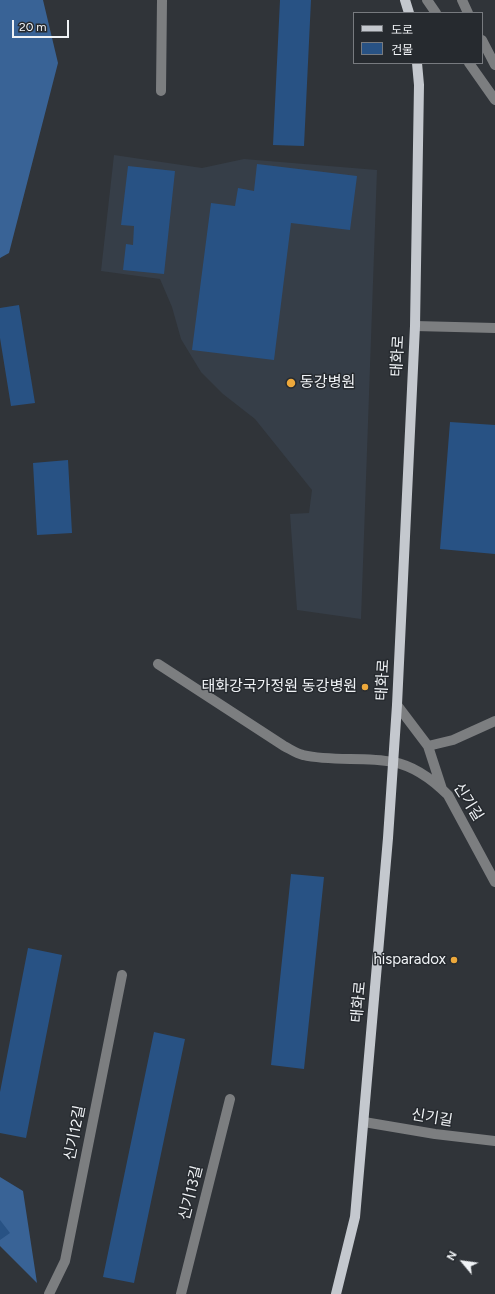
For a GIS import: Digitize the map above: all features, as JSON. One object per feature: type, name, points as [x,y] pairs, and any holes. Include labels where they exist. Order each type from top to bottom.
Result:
[{"type":"main road","points":[[405,0],[409,12]]},
{"type":"main road","name":"태화로","points":[[336,1294],[355,1217],[387,846],[397,705],[415,326],[419,85],[417,64]]},
{"type":"street","points":[[161,91],[162,0]]},
{"type":"street","points":[[427,0],[435,12]]},
{"type":"street","points":[[462,0],[468,12]]},
{"type":"street","points":[[483,42],[495,65]]},
{"type":"street","points":[[470,64],[495,100]]},
{"type":"street","points":[[415,326],[495,328]]},
{"type":"street","name":"신기길","points":[[158,664],[284,746],[302,755],[320,758],[392,762],[421,774],[437,784],[448,795],[495,882]]},
{"type":"street","points":[[397,705],[428,746],[436,765],[442,789]]},
{"type":"street","points":[[428,746],[454,740],[495,721]]},
{"type":"street","name":"신기12길","points":[[49,1294],[65,1261],[122,975]]},
{"type":"street","name":"신기13길","points":[[181,1294],[230,1099]]},
{"type":"street","name":"신기길","points":[[364,1122],[435,1134],[495,1141]]},
{"type":"shaded area","points":[[0,0],[43,0],[58,63],[9,253],[0,258]]},
{"type":"shaded area","name":"동강병원","points":[[114,155],[202,168],[244,159],[377,170],[361,619],[297,610],[290,514],[309,513],[312,490],[255,419],[223,394],[201,372],[181,339],[172,307],[160,279],[101,271]]},
{"type":"shaded area","points":[[0,1177],[23,1191],[37,1283],[0,1246]]},
{"type":"building","points":[[280,0],[311,0],[304,146],[273,145]]},
{"type":"building","points":[[257,164],[357,176],[350,230],[291,223],[274,360],[192,350],[211,203],[235,206],[238,188],[254,191]]},
{"type":"building","points":[[128,166],[175,171],[164,274],[123,270],[126,244],[133,245],[134,226],[121,225]]},
{"type":"building","points":[[19,305],[35,403],[11,406],[0,338],[0,308]]},
{"type":"building","points":[[450,422],[495,425],[495,554],[440,549]]},
{"type":"building","points":[[68,460],[72,533],[37,535],[33,463]]},
{"type":"building","points":[[291,874],[324,877],[304,1069],[271,1065]]},
{"type":"building","points":[[28,948],[62,955],[26,1138],[0,1133],[0,1092]]},
{"type":"building","points":[[154,1032],[185,1039],[134,1283],[103,1277]]},
{"type":"building","points":[[0,1220],[10,1233],[0,1240]]},
{"type":"place","name":"동강병원","points":[[291,383]]},
{"type":"place","name":"태화강국가정원 동강병원","points":[[365,687]]},
{"type":"place","name":"hisparadox","points":[[454,960]]}]
